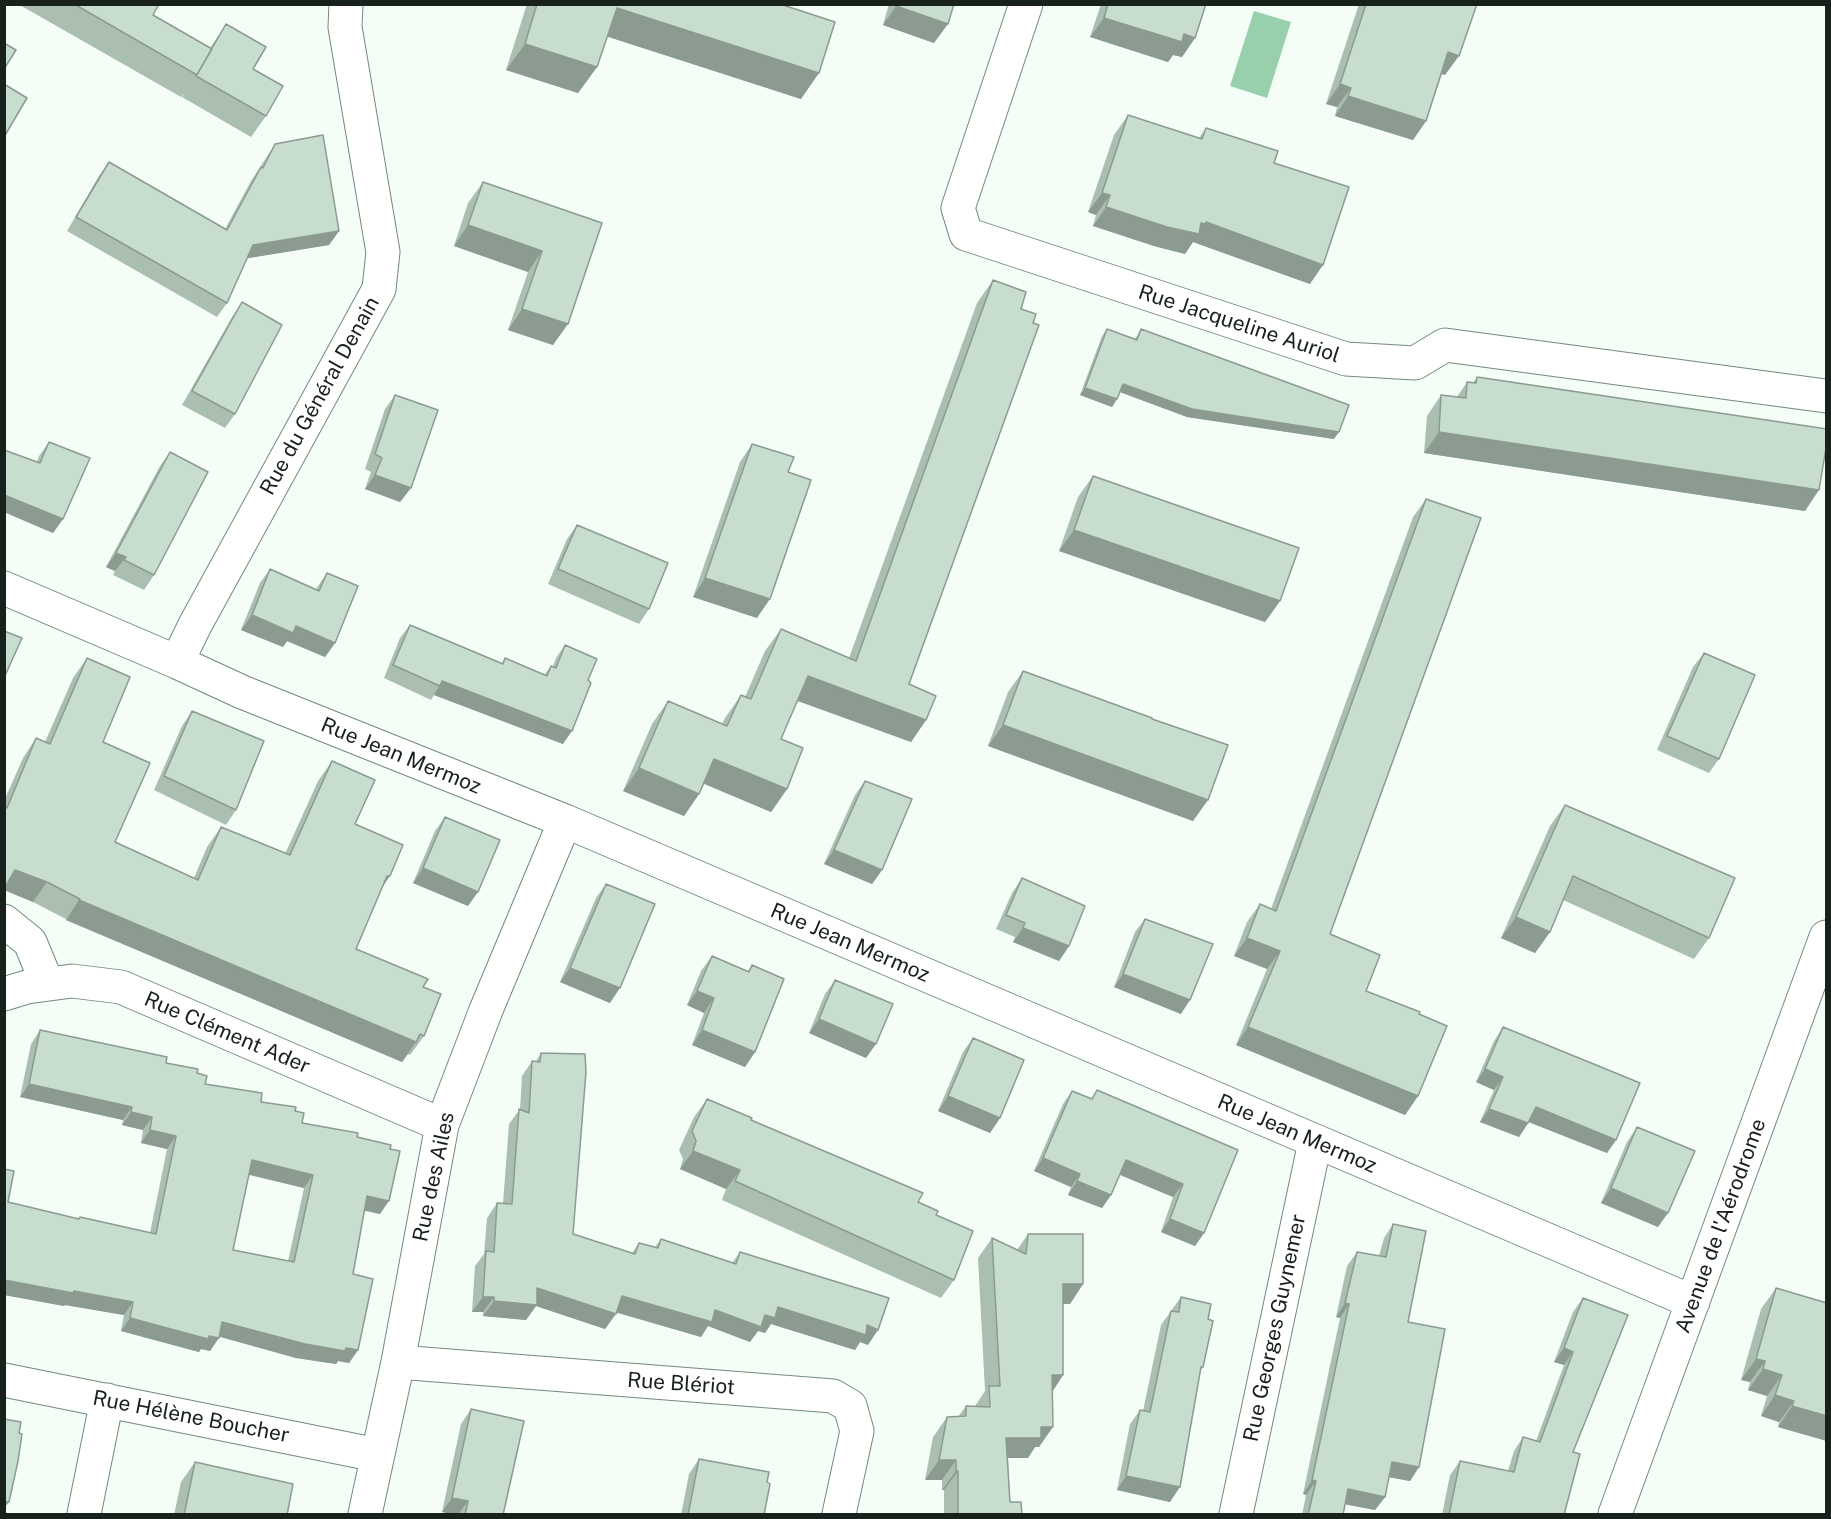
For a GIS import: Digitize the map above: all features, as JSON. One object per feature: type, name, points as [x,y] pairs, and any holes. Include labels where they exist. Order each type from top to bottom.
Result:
[{"type":"street","name":"Rue du Général Denain","points":[[177,662],[379,289],[383,252],[345,27],[346,4]]},
{"type":"street","name":"Rue Jacqueline Auriol","points":[[1026,4],[958,208],[966,234],[1346,359],[1415,363],[1445,345],[1827,396]]},
{"type":"street","name":"Rue Jean Mermoz","points":[[4,588],[242,692],[565,821],[1693,1302]]},
{"type":"street","name":"Rue des Ailes","points":[[365,1515],[398,1362],[441,1125],[565,821]]},
{"type":"street","points":[[4,921],[30,942],[47,983]]},
{"type":"street","name":"Avenue de l'Aérodrome","points":[[1615,1515],[1827,937]]},
{"type":"street","name":"Rue Clément Ader","points":[[4,993],[47,983],[72,981],[121,987],[441,1125]]},
{"type":"street","name":"Rue Georges Guynemer","points":[[1236,1515],[1315,1142]]},
{"type":"street","name":"Rue Blériot","points":[[398,1362],[833,1396],[850,1406],[857,1431],[839,1515]]},
{"type":"street","name":"Rue Hélène Boucher","points":[[4,1380],[377,1455]]},
{"type":"street","points":[[84,1515],[107,1400]]},
{"type":"shaded area","points":[[1254,11],[1291,22],[1267,98],[1230,86]]},
{"type":"building","points":[[74,4],[159,4],[153,15],[212,49],[197,75]]},
{"type":"building","points":[[537,4],[780,4],[835,22],[819,73],[617,8],[597,67],[525,44]]},
{"type":"building","points":[[897,4],[954,4],[948,24],[896,6]]},
{"type":"building","points":[[1108,4],[1206,4],[1195,38],[1184,34],[1182,42],[1104,18]]},
{"type":"building","points":[[1366,4],[1477,4],[1459,56],[1448,52],[1426,121],[1348,96],[1351,88],[1340,84]]},
{"type":"building","points":[[226,24],[266,47],[253,69],[283,86],[266,116],[196,76]]},
{"type":"building","points":[[4,43],[16,50],[4,69]]},
{"type":"building","points":[[4,84],[27,98],[4,137]]},
{"type":"building","points":[[1128,115],[1202,139],[1206,128],[1278,151],[1274,163],[1349,187],[1323,265],[1206,222],[1201,223],[1199,234],[1167,227],[1106,207],[1110,195],[1102,193]]},
{"type":"building","points":[[323,135],[339,231],[253,245],[227,303],[76,217],[109,162],[227,230],[275,144]]},
{"type":"building","points":[[483,182],[602,223],[568,324],[522,309],[542,251],[468,225]]},
{"type":"building","points":[[993,280],[1026,292],[1021,309],[1036,314],[1033,323],[1039,325],[909,684],[936,696],[926,720],[808,676],[781,739],[803,748],[787,789],[714,759],[699,794],[639,768],[668,701],[727,726],[741,695],[751,699],[781,629],[856,661]]},
{"type":"building","points":[[242,302],[282,325],[235,414],[192,391]]},
{"type":"building","points":[[1107,329],[1137,340],[1141,329],[1349,405],[1339,432],[1192,409],[1123,384],[1117,399],[1085,388]]},
{"type":"building","points":[[1477,377],[1827,429],[1819,490],[1439,432],[1441,395],[1466,398],[1467,382],[1476,383]]},
{"type":"building","points":[[395,395],[438,410],[411,488],[375,475],[382,458],[375,454]]},
{"type":"building","points":[[49,442],[90,458],[63,519],[4,495],[4,450],[40,463]]},
{"type":"building","points":[[752,444],[794,457],[788,472],[811,480],[770,599],[705,578]]},
{"type":"building","points":[[170,452],[208,472],[154,575],[124,560],[126,557],[116,553]]},
{"type":"building","points":[[1093,476],[1299,548],[1280,601],[1074,530]]},
{"type":"building","points":[[1426,499],[1481,518],[1330,934],[1380,955],[1366,991],[1420,1012],[1419,1014],[1447,1026],[1418,1096],[1248,1027],[1280,951],[1247,938],[1260,904],[1276,911]]},
{"type":"building","points":[[577,525],[668,563],[649,609],[558,569]]},
{"type":"building","points":[[270,569],[319,591],[327,573],[358,586],[335,643],[296,626],[293,633],[252,615]]},
{"type":"building","points":[[410,625],[503,664],[505,658],[547,676],[551,666],[556,668],[565,645],[597,659],[588,680],[591,683],[572,731],[442,681],[440,686],[393,665]]},
{"type":"building","points":[[4,631],[22,638],[4,678]]},
{"type":"building","points":[[1704,653],[1755,675],[1719,759],[1667,736]]},
{"type":"building","points":[[87,658],[130,677],[103,742],[150,763],[115,842],[198,880],[221,827],[290,855],[332,761],[375,780],[355,824],[403,845],[390,876],[387,876],[356,949],[428,979],[423,987],[441,994],[424,1036],[420,1034],[416,1042],[79,900],[47,882],[15,870],[4,889],[4,807],[7,808],[36,738],[50,744]]},
{"type":"building","points":[[1023,671],[1228,745],[1208,800],[1003,725]]},
{"type":"building","points":[[192,711],[264,741],[236,810],[164,776]]},
{"type":"building","points":[[865,781],[912,799],[882,870],[834,850]]},
{"type":"building","points":[[1565,805],[1735,878],[1709,938],[1573,876],[1550,932],[1516,917]]},
{"type":"building","points":[[445,817],[500,840],[478,892],[423,868]]},
{"type":"building","points":[[1022,878],[1085,906],[1069,946],[1023,928],[1025,923],[1006,915]]},
{"type":"building","points":[[606,884],[655,904],[620,988],[570,968]]},
{"type":"building","points":[[1145,919],[1213,944],[1190,1000],[1123,974]]},
{"type":"building","points":[[712,956],[749,972],[752,965],[784,979],[755,1052],[702,1030],[714,998],[697,991]]},
{"type":"building","points":[[835,980],[893,1004],[876,1044],[819,1019]]},
{"type":"building","points":[[1503,1027],[1640,1083],[1616,1140],[1536,1107],[1528,1123],[1489,1109],[1503,1077],[1485,1069]]},
{"type":"building","points":[[40,1030],[167,1057],[166,1063],[198,1069],[197,1073],[207,1076],[205,1084],[262,1093],[261,1102],[296,1107],[295,1111],[304,1113],[302,1123],[358,1133],[357,1137],[391,1145],[390,1149],[400,1151],[389,1201],[367,1196],[353,1274],[373,1279],[358,1350],[346,1348],[345,1351],[305,1344],[222,1322],[219,1338],[209,1336],[208,1339],[130,1318],[133,1302],[4,1280],[4,1169],[14,1171],[8,1202],[156,1234],[176,1136],[150,1130],[152,1117],[131,1112],[132,1107],[29,1084]],"holes":[[[252,1160],[313,1175],[294,1262],[233,1250]]]},
{"type":"building","points":[[973,1038],[1024,1060],[1000,1118],[948,1096]]},
{"type":"building","points":[[541,1053],[585,1054],[586,1072],[573,1234],[635,1254],[639,1243],[658,1248],[661,1239],[736,1264],[740,1252],[889,1298],[878,1330],[867,1325],[866,1335],[778,1307],[775,1318],[765,1315],[761,1327],[715,1310],[712,1322],[622,1296],[616,1314],[537,1288],[537,1305],[494,1301],[494,1297],[483,1297],[486,1251],[494,1252],[497,1203],[512,1204],[519,1109],[529,1113],[532,1061],[540,1062]]},
{"type":"building","points":[[1097,1090],[1238,1150],[1204,1233],[1170,1219],[1183,1184],[1126,1160],[1111,1195],[1077,1181],[1080,1174],[1043,1158],[1072,1091],[1092,1099]]},
{"type":"building","points":[[707,1099],[923,1193],[918,1202],[938,1211],[936,1215],[973,1231],[954,1280],[735,1181],[740,1170],[693,1151],[696,1141],[692,1131]]},
{"type":"building","points":[[1637,1127],[1695,1151],[1668,1213],[1611,1188]]},
{"type":"building","points":[[1393,1224],[1426,1231],[1408,1322],[1445,1329],[1419,1467],[1392,1462],[1385,1497],[1348,1489],[1343,1515],[1308,1515],[1316,1481],[1312,1480],[1349,1304],[1345,1303],[1357,1252],[1386,1257]]},
{"type":"building","points":[[1028,1234],[1083,1234],[1083,1284],[1063,1284],[1063,1375],[1052,1375],[1053,1427],[1041,1427],[1041,1438],[1006,1438],[1010,1502],[1021,1502],[1022,1515],[958,1515],[956,1460],[939,1460],[947,1417],[966,1416],[966,1406],[990,1407],[989,1386],[1000,1386],[992,1238],[1026,1254]]},
{"type":"building","points":[[1776,1288],[1827,1303],[1827,1416],[1792,1406],[1794,1401],[1775,1395],[1782,1375],[1763,1369],[1765,1361],[1756,1359]]},
{"type":"building","points":[[1181,1297],[1211,1304],[1208,1319],[1213,1321],[1203,1367],[1201,1367],[1180,1487],[1126,1476],[1140,1410],[1150,1412],[1171,1311],[1179,1312]]},
{"type":"building","points":[[1583,1298],[1628,1315],[1573,1452],[1580,1454],[1564,1515],[1449,1515],[1460,1461],[1514,1472],[1523,1437],[1540,1442],[1573,1352],[1564,1348]]},
{"type":"building","points":[[471,1409],[524,1421],[503,1515],[465,1515],[468,1501],[452,1498]]},
{"type":"building","points":[[4,1419],[21,1422],[19,1433],[22,1434],[9,1502],[4,1502]]},
{"type":"building","points":[[699,1459],[769,1472],[767,1482],[770,1484],[764,1515],[688,1515]]},
{"type":"building","points":[[195,1462],[293,1484],[287,1515],[184,1515]]}]
